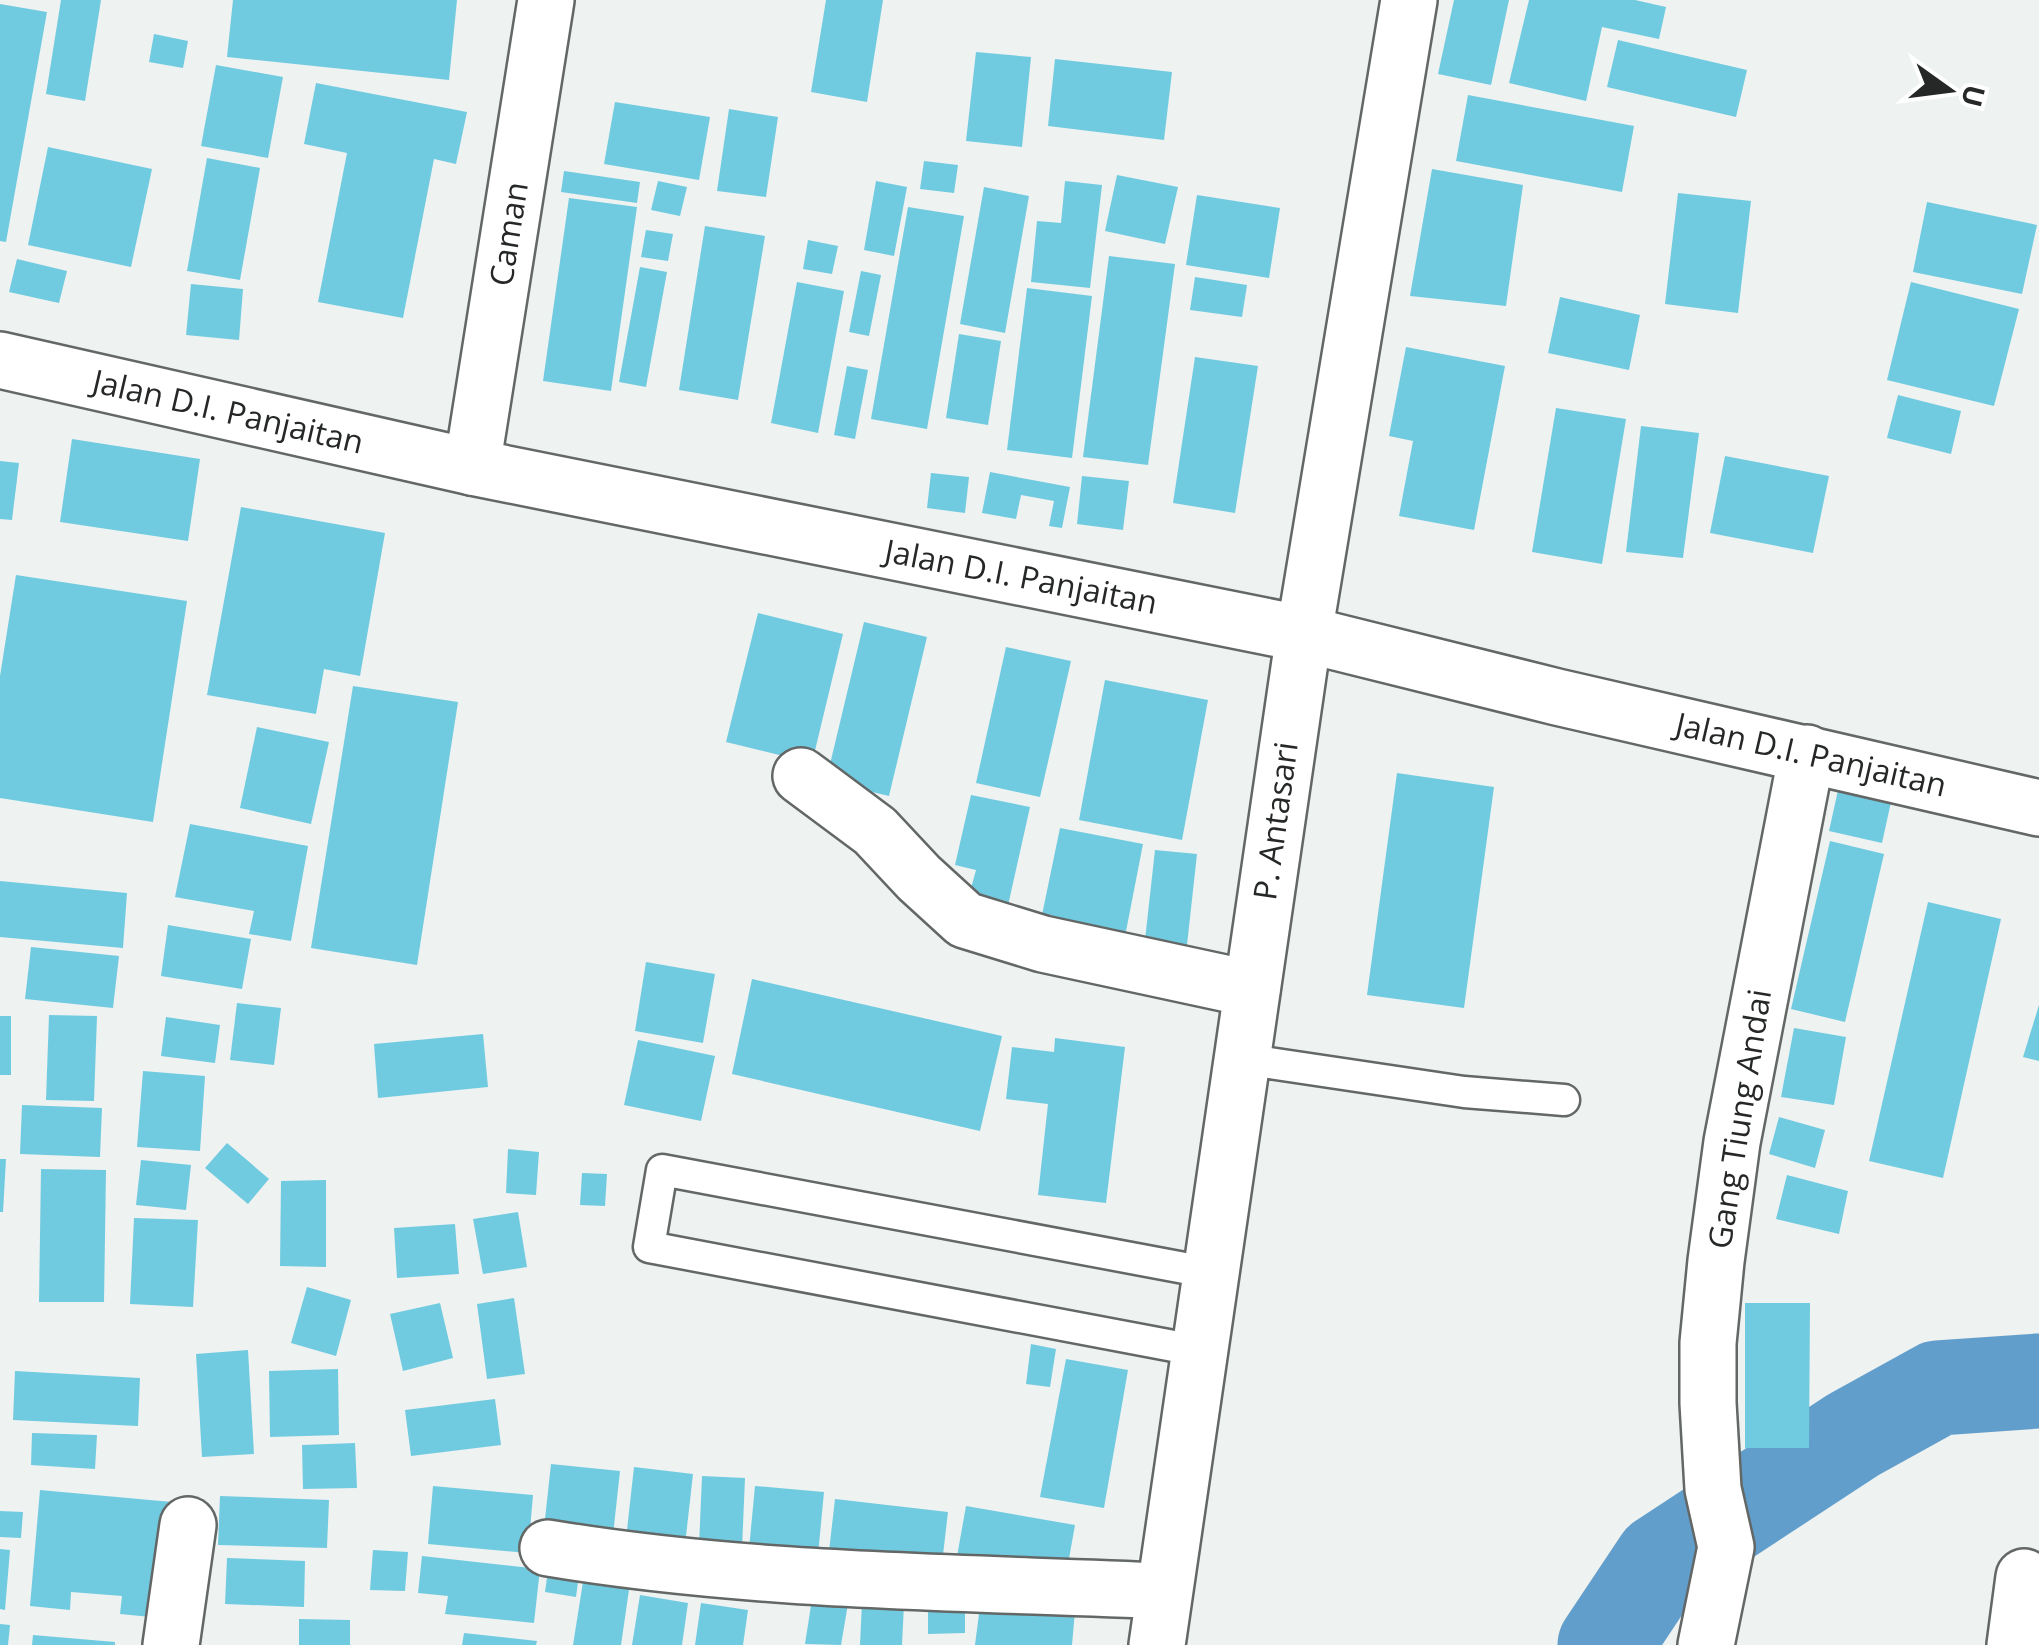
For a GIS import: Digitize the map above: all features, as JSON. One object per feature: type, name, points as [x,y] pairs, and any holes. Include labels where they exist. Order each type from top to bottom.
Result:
[{"type":"street","name":"Caman","points":[[472,467],[546,0]]},
{"type":"street","name":"P. Antasari","points":[[1157,1645],[1304,634],[1409,0]]},
{"type":"street","name":"Jalan D.I. Panjaitan","points":[[0,360],[472,467],[1304,634],[1557,697],[2039,808]]},
{"type":"street","name":"Gang Tiung Andai","points":[[1706,1645],[1726,1547],[1718,1510],[1708,1343],[1716,1261],[1738,1109],[1808,753]]},
{"type":"street","points":[[801,776],[876,831],[940,899],[966,920],[1043,944],[1252,989]]},
{"type":"street","points":[[171,1645],[188,1525]]},
{"type":"street","points":[[548,1548],[635,1562],[754,1573],[1164,1591]]},
{"type":"street","points":[[2014,1645],[2024,1578]]},
{"type":"lane","points":[[1242,1058],[1464,1092],[1564,1100]]},
{"type":"lane","points":[[1200,1351],[648,1247],[662,1170],[1211,1273]]},
{"type":"building","points":[[61,0],[101,0],[85,101],[46,94]]},
{"type":"building","points":[[233,0],[457,0],[449,80],[227,57]]},
{"type":"building","points":[[826,0],[883,0],[867,102],[811,92]]},
{"type":"building","points":[[1454,0],[1509,0],[1491,85],[1438,74]]},
{"type":"building","points":[[1529,0],[1635,0],[1666,7],[1659,39],[1602,27],[1586,101],[1509,83]]},
{"type":"building","points":[[0,4],[47,12],[6,242],[0,241]]},
{"type":"building","points":[[154,34],[188,41],[183,68],[149,62]]},
{"type":"building","points":[[1618,40],[1747,70],[1736,117],[1607,87]]},
{"type":"building","points":[[976,52],[1031,57],[1022,147],[966,141]]},
{"type":"building","points":[[1055,59],[1172,72],[1164,140],[1048,126]]},
{"type":"building","points":[[216,65],[283,77],[268,158],[201,146]]},
{"type":"building","points":[[316,83],[467,112],[456,164],[434,159],[403,318],[318,302],[347,153],[304,144]]},
{"type":"building","points":[[1468,95],[1634,126],[1622,192],[1456,161]]},
{"type":"building","points":[[615,102],[710,117],[699,180],[604,164]]},
{"type":"building","points":[[729,109],[778,117],[766,197],[717,191]]},
{"type":"building","points":[[48,147],[152,169],[131,267],[28,245]]},
{"type":"building","points":[[207,158],[260,168],[240,280],[187,271]]},
{"type":"building","points":[[924,161],[958,165],[954,193],[920,189]]},
{"type":"building","points":[[1432,169],[1523,185],[1506,306],[1410,296]]},
{"type":"building","points":[[564,171],[640,182],[637,203],[561,192]]},
{"type":"building","points":[[1117,175],[1178,187],[1165,244],[1105,231]]},
{"type":"building","points":[[658,181],[687,187],[680,216],[651,210]]},
{"type":"building","points":[[876,181],[907,187],[894,256],[864,250]]},
{"type":"building","points":[[1065,181],[1102,185],[1090,288],[1031,282],[1037,221],[1061,223]]},
{"type":"building","points":[[984,187],[1029,196],[1005,333],[960,324]]},
{"type":"building","points":[[1678,193],[1751,201],[1738,313],[1665,304]]},
{"type":"building","points":[[1197,195],[1280,208],[1269,278],[1186,265]]},
{"type":"building","points":[[569,198],[637,207],[611,391],[543,381]]},
{"type":"building","points":[[1927,202],[2037,225],[2022,294],[1913,272]]},
{"type":"building","points":[[908,207],[964,216],[927,429],[871,419]]},
{"type":"building","points":[[705,226],[765,236],[738,400],[679,390]]},
{"type":"building","points":[[646,230],[673,234],[668,261],[641,257]]},
{"type":"building","points":[[808,240],[838,246],[832,274],[803,269]]},
{"type":"building","points":[[1109,256],[1175,264],[1148,465],[1083,457]]},
{"type":"building","points":[[17,259],[67,271],[59,303],[9,292]]},
{"type":"building","points":[[640,267],[667,272],[646,387],[619,382]]},
{"type":"building","points":[[861,271],[881,275],[869,336],[849,332]]},
{"type":"building","points":[[1195,277],[1247,285],[1242,317],[1190,310]]},
{"type":"building","points":[[797,282],[844,291],[818,433],[771,423]]},
{"type":"building","points":[[1911,282],[2019,309],[1994,406],[1887,380]]},
{"type":"building","points":[[191,284],[243,289],[239,340],[186,335]]},
{"type":"building","points":[[1027,288],[1092,296],[1072,458],[1007,450]]},
{"type":"building","points":[[1560,297],[1640,315],[1629,370],[1548,353]]},
{"type":"building","points":[[959,334],[1001,341],[988,425],[946,418]]},
{"type":"building","points":[[1406,347],[1505,366],[1474,530],[1399,516],[1413,441],[1389,436]]},
{"type":"building","points":[[1195,357],[1258,366],[1235,513],[1173,503]]},
{"type":"building","points":[[847,366],[868,370],[855,439],[834,435]]},
{"type":"building","points":[[1898,395],[1961,411],[1951,454],[1887,438]]},
{"type":"building","points":[[1556,408],[1626,419],[1602,564],[1532,552]]},
{"type":"building","points":[[1641,426],[1699,433],[1683,558],[1626,552]]},
{"type":"building","points":[[72,439],[200,459],[188,541],[60,522]]},
{"type":"building","points":[[1725,456],[1829,476],[1813,553],[1710,533]]},
{"type":"building","points":[[0,461],[19,463],[12,520],[0,519]]},
{"type":"building","points":[[990,472],[1070,487],[1062,528],[1049,526],[1054,501],[1021,495],[1016,519],[982,513]]},
{"type":"building","points":[[931,473],[969,477],[965,513],[927,508]]},
{"type":"building","points":[[1082,476],[1129,481],[1123,530],[1077,524]]},
{"type":"building","points":[[241,507],[385,533],[360,676],[324,669],[316,714],[207,695]]},
{"type":"building","points":[[16,575],[187,601],[153,822],[0,798],[0,676]]},
{"type":"building","points":[[758,613],[843,634],[812,763],[726,742]]},
{"type":"building","points":[[864,622],[927,637],[889,796],[826,781]]},
{"type":"building","points":[[1006,647],[1071,661],[1040,797],[976,783]]},
{"type":"building","points":[[1105,680],[1208,700],[1182,840],[1079,820]]},
{"type":"building","points":[[353,686],[458,702],[417,965],[311,948]]},
{"type":"building","points":[[257,727],[329,742],[311,824],[240,808]]},
{"type":"building","points":[[1397,773],[1494,787],[1464,1008],[1367,995]]},
{"type":"building","points":[[1840,781],[1893,793],[1882,843],[1829,831]]},
{"type":"building","points":[[971,795],[1030,807],[1007,910],[968,899],[976,870],[955,865]]},
{"type":"building","points":[[190,824],[308,846],[291,941],[249,934],[254,911],[175,897]]},
{"type":"building","points":[[1060,828],[1143,844],[1121,957],[1037,939]]},
{"type":"building","points":[[1830,841],[1884,854],[1845,1022],[1791,1009]]},
{"type":"building","points":[[1155,850],[1197,854],[1185,963],[1143,958]]},
{"type":"building","points":[[0,881],[127,893],[123,948],[0,937]]},
{"type":"building","points":[[1928,902],[2001,919],[1943,1178],[1869,1161]]},
{"type":"building","points":[[168,925],[251,939],[242,989],[161,976]]},
{"type":"building","points":[[31,947],[119,956],[113,1008],[25,999]]},
{"type":"building","points":[[646,962],[715,974],[703,1043],[635,1031]]},
{"type":"building","points":[[752,979],[1002,1036],[980,1131],[732,1074]]},
{"type":"building","points":[[237,1003],[281,1008],[274,1065],[230,1060]]},
{"type":"building","points":[[2039,1005],[2039,1061],[2023,1057]]},
{"type":"building","points":[[49,1015],[97,1016],[94,1101],[46,1100]]},
{"type":"building","points":[[0,1016],[11,1016],[11,1075],[0,1075]]},
{"type":"building","points":[[166,1017],[220,1025],[215,1063],[161,1056]]},
{"type":"building","points":[[1794,1028],[1846,1037],[1834,1105],[1781,1097]]},
{"type":"building","points":[[483,1034],[488,1087],[378,1098],[374,1044]]},
{"type":"building","points":[[1055,1038],[1125,1047],[1106,1203],[1038,1195],[1048,1104],[1006,1099],[1012,1047],[1054,1052]]},
{"type":"building","points":[[638,1040],[715,1056],[701,1121],[624,1105]]},
{"type":"building","points":[[143,1071],[205,1076],[200,1151],[137,1147]]},
{"type":"building","points":[[22,1105],[102,1108],[100,1157],[20,1154]]},
{"type":"building","points":[[1779,1117],[1825,1130],[1815,1168],[1769,1154]]},
{"type":"building","points":[[227,1143],[269,1179],[248,1204],[205,1168]]},
{"type":"building","points":[[508,1149],[539,1152],[536,1195],[506,1193]]},
{"type":"building","points":[[0,1159],[6,1159],[3,1212],[0,1212]]},
{"type":"building","points":[[141,1160],[191,1165],[186,1210],[136,1205]]},
{"type":"building","points":[[41,1169],[106,1170],[104,1302],[39,1302]]},
{"type":"building","points":[[582,1173],[607,1174],[605,1206],[580,1205]]},
{"type":"building","points":[[1787,1175],[1848,1191],[1839,1234],[1776,1219]]},
{"type":"building","points":[[326,1180],[326,1267],[280,1266],[281,1181]]},
{"type":"building","points":[[518,1212],[527,1267],[483,1274],[473,1219]]},
{"type":"building","points":[[134,1218],[198,1220],[193,1307],[130,1304]]},
{"type":"building","points":[[455,1224],[459,1274],[397,1278],[394,1228]]},
{"type":"building","points":[[307,1287],[351,1300],[336,1356],[291,1343]]},
{"type":"building","points":[[514,1298],[525,1374],[487,1379],[477,1304]]},
{"type":"building","points":[[440,1303],[453,1358],[403,1371],[390,1314]]},
{"type":"building","points":[[1745,1303],[1810,1303],[1809,1448],[1745,1448]]},
{"type":"building","points":[[1031,1344],[1056,1349],[1050,1387],[1026,1384]]},
{"type":"building","points":[[248,1350],[254,1454],[202,1457],[196,1354]]},
{"type":"building","points":[[1066,1359],[1128,1370],[1104,1508],[1040,1497]]},
{"type":"building","points":[[338,1369],[339,1435],[270,1437],[269,1371]]},
{"type":"building","points":[[15,1371],[140,1378],[138,1426],[13,1420]]},
{"type":"building","points":[[495,1399],[501,1445],[411,1456],[405,1410]]},
{"type":"building","points":[[32,1433],[97,1435],[95,1469],[31,1465]]},
{"type":"building","points":[[355,1443],[357,1488],[303,1489],[302,1445]]},
{"type":"building","points":[[551,1464],[620,1471],[613,1535],[544,1528]]},
{"type":"building","points":[[634,1467],[693,1474],[685,1545],[626,1539]]},
{"type":"building","points":[[702,1476],[745,1478],[742,1549],[699,1546]]},
{"type":"building","points":[[433,1486],[533,1495],[528,1553],[428,1544]]},
{"type":"building","points":[[755,1486],[824,1492],[818,1555],[749,1549]]},
{"type":"building","points":[[40,1490],[172,1502],[161,1618],[120,1614],[122,1596],[71,1592],[70,1610],[30,1606]]},
{"type":"building","points":[[220,1496],[329,1500],[327,1548],[218,1545]]},
{"type":"building","points":[[835,1499],[948,1512],[941,1572],[828,1560]]},
{"type":"building","points":[[966,1506],[1075,1525],[1065,1581],[956,1562]]},
{"type":"building","points":[[0,1511],[23,1512],[21,1538],[0,1537]]},
{"type":"building","points":[[0,1549],[10,1550],[5,1610],[0,1609]]},
{"type":"building","points":[[373,1550],[408,1552],[405,1591],[370,1590]]},
{"type":"building","points":[[422,1556],[540,1569],[534,1623],[445,1614],[448,1596],[418,1593]]},
{"type":"building","points":[[550,1556],[581,1560],[576,1597],[545,1592]]},
{"type":"building","points":[[227,1558],[305,1561],[304,1607],[225,1604]]},
{"type":"building","points":[[585,1569],[631,1576],[621,1645],[573,1645]]},
{"type":"building","points":[[814,1586],[850,1592],[841,1645],[805,1644]]},
{"type":"building","points":[[982,1590],[1076,1599],[1072,1645],[975,1645]]},
{"type":"building","points":[[640,1595],[688,1603],[682,1645],[632,1645]]},
{"type":"building","points":[[928,1598],[965,1598],[965,1633],[928,1634]]},
{"type":"building","points":[[862,1602],[904,1604],[902,1645],[860,1645]]},
{"type":"building","points":[[701,1603],[748,1610],[743,1645],[695,1645]]},
{"type":"building","points":[[299,1619],[350,1620],[350,1645],[299,1645]]},
{"type":"building","points":[[0,1624],[10,1625],[8,1645],[0,1645]]},
{"type":"building","points":[[464,1633],[537,1641],[536,1645],[462,1645]]},
{"type":"building","points":[[33,1635],[115,1642],[115,1645],[32,1645]]},
{"type":"waterway","points":[[1605,1645],[1661,1561],[1853,1435],[1938,1388],[2039,1381]]}]
